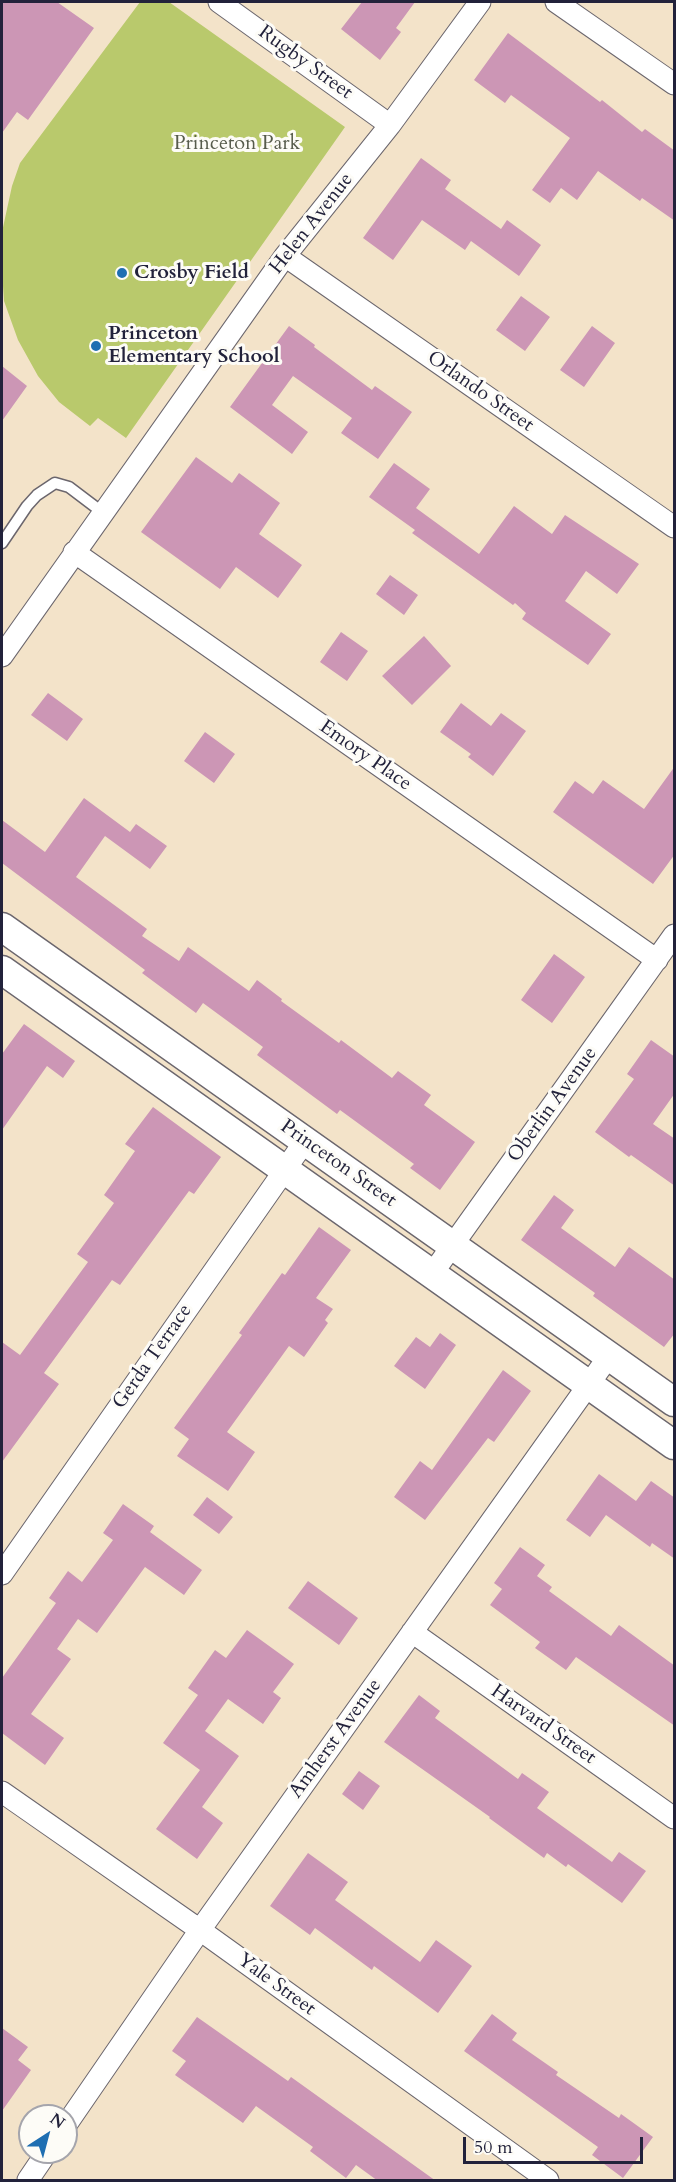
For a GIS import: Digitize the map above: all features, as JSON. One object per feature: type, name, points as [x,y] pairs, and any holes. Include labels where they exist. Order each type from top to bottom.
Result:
[{"type":"main road","name":"Princeton Street","points":[[4,935],[305,1141],[675,1402]]},
{"type":"main road","name":"Princeton Street","points":[[2,970],[675,1445]]},
{"type":"street","name":"Rugby Street","points":[[221,2],[390,125]]},
{"type":"street","name":"Helen Avenue","points":[[2,656],[285,256],[390,125],[480,2]]},
{"type":"street","points":[[556,2],[675,84]]},
{"type":"street","name":"Orlando Street","points":[[285,256],[675,527]]},
{"type":"street","name":"Emory Place","points":[[74,552],[657,960]]},
{"type":"street","name":"Oberlin Avenue","points":[[432,1274],[675,935]]},
{"type":"street","name":"Gerda Terrace","points":[[2,1574],[305,1141]]},
{"type":"street","name":"Amherst Avenue","points":[[78,2108],[200,1930],[609,1356]]},
{"type":"street","name":"Harvard Street","points":[[412,1632],[675,1818]]},
{"type":"street","name":"Yale Street","points":[[2,1792],[200,1930],[548,2181]]},
{"type":"street","points":[[28,2181],[39,2164]]},
{"type":"lane","points":[[2,543],[27,506],[37,495],[55,483],[69,487],[102,512]]},
{"type":"green space","name":"Princeton Park","points":[[140,2],[169,2],[345,127],[126,438],[98,418],[90,426],[59,402],[38,376],[18,340],[4,301],[2,232],[12,186],[20,163]]},
{"type":"building","points":[[2,2],[57,2],[94,28],[28,120],[17,112],[2,133]]},
{"type":"building","points":[[362,2],[415,2],[396,28],[401,32],[380,60],[341,29]]},
{"type":"building","points":[[508,33],[600,102],[602,100],[642,132],[645,129],[675,151],[675,221],[642,198],[640,201],[598,171],[577,200],[561,188],[550,203],[532,190],[570,138],[511,95],[505,103],[474,80]]},
{"type":"building","points":[[421,158],[451,180],[445,189],[501,229],[507,220],[541,245],[519,276],[471,241],[465,250],[422,220],[393,260],[363,238]]},
{"type":"building","points":[[521,296],[550,317],[525,351],[496,330]]},
{"type":"building","points":[[289,326],[372,390],[375,386],[412,412],[378,459],[341,433],[352,418],[293,376],[272,405],[308,432],[292,454],[230,407]]},
{"type":"building","points":[[592,326],[615,343],[584,387],[560,370]]},
{"type":"building","points":[[2,366],[27,386],[2,421]]},
{"type":"building","points":[[196,457],[232,483],[239,473],[280,503],[259,534],[302,565],[278,598],[236,567],[220,589],[141,532]]},
{"type":"building","points":[[394,463],[430,489],[416,508],[479,554],[514,506],[552,534],[565,515],[639,564],[617,594],[586,571],[565,601],[611,634],[588,665],[522,619],[526,613],[515,603],[513,605],[412,533],[415,530],[369,497]]},
{"type":"building","points":[[390,575],[418,595],[404,615],[376,594]]},
{"type":"building","points":[[341,632],[368,651],[347,681],[320,662]]},
{"type":"building","points":[[424,636],[451,666],[412,705],[382,676]]},
{"type":"building","points":[[48,693],[83,719],[67,741],[31,715]]},
{"type":"building","points":[[461,703],[491,726],[501,713],[526,731],[493,776],[468,757],[471,754],[440,732]]},
{"type":"building","points":[[205,732],[235,754],[214,783],[184,761]]},
{"type":"building","points":[[675,766],[675,854],[653,884],[553,812],[575,781],[593,794],[603,780],[644,809]]},
{"type":"building","points":[[84,798],[130,832],[136,824],[167,846],[150,869],[105,836],[76,877],[147,929],[142,936],[179,961],[188,947],[249,991],[257,980],[282,999],[281,1001],[339,1043],[341,1040],[392,1078],[398,1071],[431,1095],[424,1105],[475,1142],[440,1190],[410,1168],[414,1164],[340,1110],[337,1114],[257,1055],[263,1047],[203,1003],[196,1013],[142,973],[145,970],[2,863],[2,820],[45,852]]},
{"type":"building","points":[[554,954],[585,977],[552,1023],[521,1000]]},
{"type":"building","points":[[24,1024],[75,1061],[63,1078],[47,1066],[2,1130],[2,1054]]},
{"type":"building","points":[[651,1040],[675,1057],[675,1093],[653,1124],[675,1139],[675,1186],[595,1132],[634,1079],[627,1074]]},
{"type":"building","points":[[153,1107],[221,1157],[194,1194],[189,1191],[120,1285],[112,1280],[44,1373],[59,1384],[2,1462],[2,1342],[20,1355],[88,1262],[77,1254],[114,1203],[104,1195],[135,1151],[125,1144]]},
{"type":"building","points":[[554,1195],[574,1210],[561,1228],[615,1267],[629,1247],[675,1280],[675,1333],[664,1347],[593,1296],[595,1293],[521,1240]]},
{"type":"building","points":[[319,1227],[351,1250],[316,1298],[333,1309],[325,1320],[328,1323],[304,1357],[289,1346],[227,1432],[255,1452],[228,1491],[177,1456],[189,1439],[174,1428],[242,1335],[239,1333],[282,1273],[285,1275]]},
{"type":"building","points":[[440,1333],[456,1345],[425,1389],[394,1366],[416,1337],[430,1347]]},
{"type":"building","points":[[503,1370],[531,1391],[494,1442],[488,1438],[425,1520],[394,1497],[420,1461],[432,1470]]},
{"type":"building","points":[[599,1474],[636,1501],[651,1481],[675,1498],[675,1559],[652,1543],[650,1547],[606,1515],[590,1537],[566,1520]]},
{"type":"building","points":[[207,1497],[233,1517],[219,1534],[193,1515]]},
{"type":"building","points":[[123,1504],[154,1526],[150,1532],[202,1570],[184,1595],[145,1567],[97,1633],[78,1619],[57,1649],[71,1659],[31,1714],[64,1738],[45,1765],[2,1733],[2,1678],[56,1603],[49,1598],[68,1571],[82,1582],[113,1540],[103,1533]]},
{"type":"building","points":[[520,1547],[545,1565],[537,1576],[552,1587],[549,1591],[611,1636],[619,1625],[675,1666],[675,1726],[576,1657],[566,1670],[535,1648],[540,1642],[490,1605],[502,1589],[494,1583]]},
{"type":"building","points":[[308,1581],[358,1618],[339,1645],[288,1608]]},
{"type":"building","points":[[247,1630],[294,1664],[273,1692],[281,1698],[263,1724],[228,1699],[205,1731],[239,1756],[202,1807],[223,1823],[197,1859],[156,1829],[200,1770],[163,1743],[198,1695],[188,1688],[215,1650],[226,1658]]},
{"type":"building","points":[[419,1695],[440,1711],[435,1718],[518,1779],[522,1773],[549,1792],[537,1808],[612,1862],[619,1852],[646,1871],[622,1903],[568,1864],[566,1867],[547,1853],[544,1858],[384,1742]]},
{"type":"building","points":[[359,1771],[380,1786],[363,1810],[342,1794]]},
{"type":"building","points":[[308,1853],[348,1882],[335,1900],[420,1962],[436,1940],[472,1966],[438,2013],[374,1966],[372,1970],[315,1928],[310,1935],[270,1906]]},
{"type":"building","points":[[492,2014],[517,2033],[512,2040],[558,2072],[556,2075],[619,2118],[621,2114],[653,2137],[623,2178],[592,2155],[598,2147],[464,2051]]},
{"type":"building","points":[[197,2017],[288,2081],[291,2077],[436,2181],[378,2181],[356,2165],[346,2178],[310,2151],[313,2147],[256,2106],[243,2123],[175,2075],[186,2061],[172,2051]]},
{"type":"building","points":[[2,2028],[28,2047],[18,2060],[31,2070],[2,2111]]},
{"type":"place","name":"Crosby Field","points":[[122,273]]},
{"type":"place","name":"Princeton Elementary School","points":[[96,346]]}]
